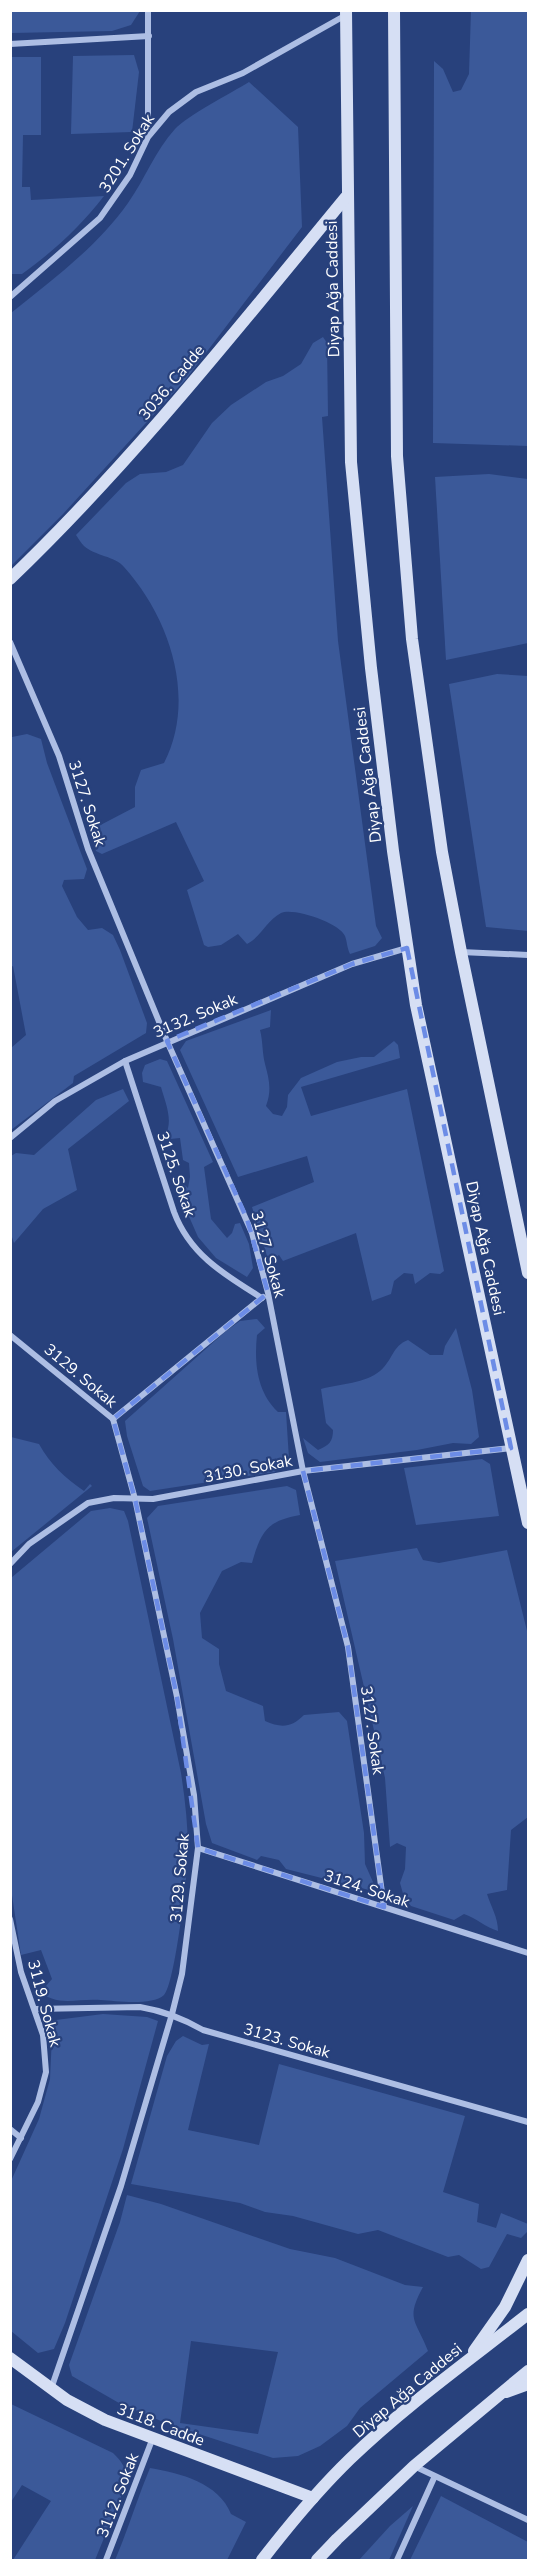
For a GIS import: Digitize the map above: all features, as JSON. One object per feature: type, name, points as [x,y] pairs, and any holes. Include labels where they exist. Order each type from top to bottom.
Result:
[{"type":"main road","points":[[394,10],[397,456],[412,639],[442,852],[528,1273]]},
{"type":"main road","name":"Diyap Ağa Caddesi","points":[[346,13],[346,197],[351,462],[371,668],[416,1005],[528,1524]]},
{"type":"main road","name":"3036. Cadde","points":[[10,579],[66,524],[168,412],[346,197]]},
{"type":"main road","points":[[468,2361],[505,2307],[528,2260]]},
{"type":"main road","name":"Diyap Ağa Caddesi","points":[[262,2560],[313,2498],[390,2423],[528,2314]]},
{"type":"main road","name":"3118. Cadde","points":[[10,2358],[85,2411],[152,2440],[313,2498]]},
{"type":"main road","points":[[317,2560],[414,2466],[528,2371]]},
{"type":"main road","points":[[497,2395],[528,2384]]},
{"type":"street","points":[[148,10],[148,137]]},
{"type":"street","name":"3201. Sokak","points":[[12,293],[100,218],[130,175],[148,137],[169,112],[196,92],[243,73],[346,13]]},
{"type":"street","points":[[10,44],[149,36]]},
{"type":"street","name":"3127. Sokak","points":[[10,642],[59,756],[88,849],[167,1041],[247,1219],[268,1293],[303,1471],[348,1647],[384,1907]]},
{"type":"street","name":"3132. Sokak","points":[[10,1138],[55,1101],[125,1060],[352,964],[407,948]]},
{"type":"street","points":[[461,952],[528,955]]},
{"type":"street","name":"3125. Sokak","points":[[125,1060],[174,1212],[184,1235],[210,1264],[262,1298]]},
{"type":"street","points":[[113,1419],[268,1293]]},
{"type":"street","name":"3129. Sokak","points":[[10,1335],[113,1419],[135,1499],[177,1697],[194,1795],[198,1848],[182,1974],[172,2014],[121,2186],[51,2389]]},
{"type":"street","name":"3130. Sokak","points":[[10,1564],[29,1544],[88,1503],[114,1498],[153,1499],[303,1471],[511,1448]]},
{"type":"street","name":"3124. Sokak","points":[[198,1848],[528,1953]]},
{"type":"street","name":"3119. Sokak","points":[[10,1920],[21,1972],[36,2009],[43,2036],[46,2072],[38,2102],[10,2159]]},
{"type":"street","name":"3123. Sokak","points":[[36,2009],[140,2007],[172,2014],[203,2030],[528,2122]]},
{"type":"street","points":[[10,2129],[21,2138]]},
{"type":"street","name":"3112. Sokak","points":[[106,2560],[152,2440]]},
{"type":"street","points":[[414,2466],[435,2478],[528,2520]]},
{"type":"street","points":[[397,2560],[435,2478]]},
{"type":"highlighted area","points":[[407,948],[511,1448],[303,1471],[348,1647],[384,1907],[198,1848],[177,1697],[135,1499],[113,1419],[268,1293],[247,1219],[167,1041],[352,964]]},
{"type":"shaded area","points":[[471,10],[528,11],[528,446],[433,443],[434,61],[443,69],[453,92],[461,90],[469,74]]},
{"type":"shaded area","points":[[10,11],[140,11],[131,25],[112,31],[11,33]]},
{"type":"shaded area","points":[[134,55],[139,72],[132,132],[71,134],[73,56]]},
{"type":"shaded area","points":[[11,57],[41,57],[41,135],[23,135],[22,187],[30,187],[31,200],[104,196],[66,238],[22,274],[10,274]]},
{"type":"shaded area","points":[[249,82],[298,127],[302,227],[186,379],[63,514],[11,566],[11,313],[73,262],[116,219],[175,129],[199,111]]},
{"type":"shaded area","points":[[323,337],[327,343],[328,416],[322,417],[338,641],[376,926],[382,938],[375,946],[350,954],[345,936],[335,926],[316,917],[287,912],[276,916],[247,944],[238,934],[221,945],[208,947],[204,945],[187,890],[204,881],[176,822],[102,854],[96,851],[89,831],[135,807],[135,787],[141,770],[164,763],[174,738],[178,713],[178,686],[174,660],[166,635],[140,587],[120,563],[89,549],[76,535],[126,483],[140,474],[166,472],[183,465],[212,423],[231,405],[266,382],[283,376],[301,364],[313,343]]},
{"type":"shaded area","points":[[489,474],[528,479],[528,643],[446,660],[435,477]]},
{"type":"shaded area","points":[[497,674],[528,676],[528,931],[486,927],[449,684]]},
{"type":"shaded area","points":[[11,730],[12,737],[27,734],[41,739],[47,763],[87,869],[84,879],[64,880],[62,886],[77,917],[88,930],[102,928],[113,935],[147,1023],[146,1033],[74,1076],[73,1083],[11,1130],[11,1048],[26,1035],[13,966],[11,967]]},
{"type":"shaded area","points":[[271,1010],[270,1027],[260,1030],[269,1085],[266,1106],[273,1114],[282,1116],[287,1107],[288,1095],[301,1078],[337,1062],[374,1057],[394,1041],[398,1045],[400,1058],[301,1087],[311,1116],[407,1089],[444,1271],[440,1274],[430,1273],[415,1284],[413,1274],[404,1273],[394,1281],[391,1294],[372,1301],[356,1233],[283,1261],[279,1255],[272,1260],[267,1256],[252,1207],[314,1182],[307,1156],[238,1177],[180,1050],[186,1041]]},
{"type":"shaded area","points":[[160,1059],[167,1061],[213,1162],[204,1167],[211,1219],[227,1238],[232,1233],[235,1224],[240,1223],[249,1244],[253,1268],[247,1277],[216,1258],[198,1237],[180,1196],[177,1178],[188,1188],[189,1163],[183,1160],[180,1138],[170,1139],[165,1135],[169,1118],[161,1087],[143,1082],[142,1073],[145,1065]]},
{"type":"shaded area","points":[[123,1089],[129,1101],[68,1149],[77,1190],[43,1209],[14,1243],[10,1231],[11,1156],[16,1153],[34,1155],[96,1100]]},
{"type":"shaded area","points":[[257,1319],[265,1328],[257,1335],[258,1376],[271,1404],[278,1412],[286,1412],[289,1459],[282,1468],[274,1472],[150,1491],[143,1486],[127,1436],[125,1421],[226,1331],[240,1321]]},
{"type":"shaded area","points":[[456,1328],[472,1390],[479,1437],[471,1444],[453,1443],[417,1450],[320,1462],[308,1453],[303,1438],[318,1450],[328,1445],[332,1437],[333,1430],[326,1423],[321,1389],[360,1381],[374,1375],[384,1367],[399,1346],[408,1340],[430,1355],[443,1355],[445,1346]]},
{"type":"shaded area","points":[[11,1437],[39,1444],[58,1470],[70,1481],[84,1491],[90,1484],[92,1486],[11,1552]]},
{"type":"shaded area","points":[[482,1459],[490,1464],[499,1516],[416,1525],[404,1468]]},
{"type":"shaded area","points":[[287,1486],[296,1490],[300,1515],[289,1517],[267,1529],[262,1535],[252,1563],[241,1562],[222,1571],[200,1613],[202,1638],[219,1649],[219,1664],[226,1691],[263,1706],[265,1721],[286,1726],[304,1715],[339,1712],[347,1721],[364,1833],[365,1864],[373,1882],[373,1891],[286,1869],[279,1860],[261,1856],[257,1860],[212,1843],[206,1824],[173,1639],[147,1518],[158,1506]]},
{"type":"shaded area","points":[[110,1508],[124,1511],[128,1521],[181,1773],[185,1802],[188,1851],[186,1881],[172,1971],[164,1995],[143,2002],[67,2001],[51,1998],[36,1989],[46,1986],[52,1979],[41,1950],[21,1955],[10,1882],[11,1578],[91,1511]]},
{"type":"shaded area","points":[[417,1548],[423,1560],[439,1563],[507,1550],[528,1635],[528,1817],[511,1830],[507,1890],[487,1894],[496,1917],[498,1931],[464,1914],[454,1920],[411,1906],[404,1897],[400,1883],[405,1869],[406,1847],[397,1843],[390,1847],[385,1778],[335,1561]]},
{"type":"shaded area","points":[[103,2014],[147,2017],[158,2021],[123,2149],[65,2323],[54,2349],[38,2353],[11,2331],[11,2181],[39,2119],[50,2079],[52,2035],[56,2020]]},
{"type":"shaded area","points":[[183,2036],[202,2045],[209,2044],[188,2130],[259,2145],[279,2064],[465,2116],[443,2192],[479,2204],[477,2222],[496,2228],[501,2213],[528,2224],[527,2232],[521,2238],[507,2234],[489,2267],[481,2269],[459,2255],[448,2257],[378,2230],[358,2234],[293,2216],[265,2212],[240,2203],[131,2184],[167,2056],[176,2041]]},
{"type":"shaded area","points":[[127,2195],[161,2204],[290,2249],[335,2258],[405,2285],[423,2287],[414,2307],[414,2320],[428,2351],[360,2408],[347,2426],[320,2446],[298,2456],[273,2458],[168,2424],[119,2403],[72,2376],[69,2365],[120,2222]],"holes":[[[191,2341],[278,2352],[258,2434],[180,2423]]]},
{"type":"shaded area","points":[[11,2404],[113,2453],[123,2466],[127,2482],[95,2560],[13,2560],[51,2501],[22,2485],[11,2502]]},
{"type":"shaded area","points":[[150,2468],[174,2473],[208,2487],[218,2494],[231,2514],[246,2522],[227,2560],[115,2560]]},
{"type":"shaded area","points":[[441,2496],[528,2542],[528,2560],[410,2560]]},
{"type":"shaded area","points":[[413,2506],[389,2560],[359,2560],[390,2526]]}]
